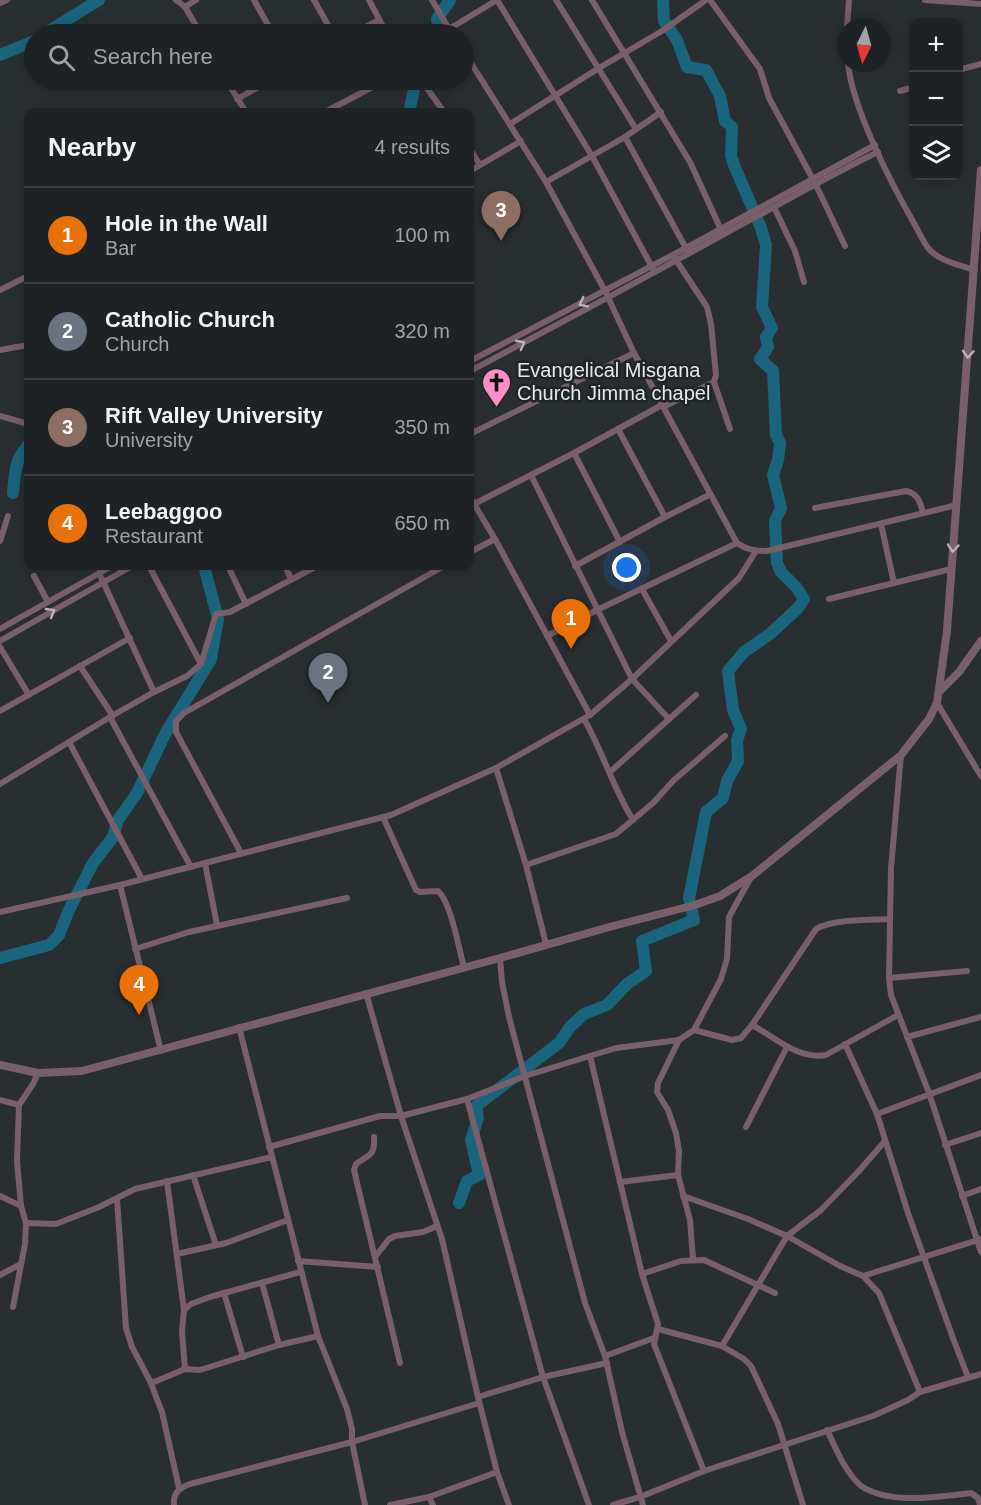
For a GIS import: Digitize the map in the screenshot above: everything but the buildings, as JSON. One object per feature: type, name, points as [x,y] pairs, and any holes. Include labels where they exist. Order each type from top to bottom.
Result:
[{"type":"street","points":[[0,3],[7,0]]},
{"type":"street","points":[[176,0],[185,7],[195,24]]},
{"type":"street","points":[[185,7],[196,0]]},
{"type":"street","points":[[254,0],[267,24]]},
{"type":"street","points":[[314,0],[327,24]]},
{"type":"street","points":[[369,0],[381,24]]},
{"type":"street","points":[[432,0],[444,24]]},
{"type":"street","points":[[462,24],[496,0],[556,94],[653,269]]},
{"type":"street","points":[[556,0],[636,129]]},
{"type":"street","points":[[592,0],[690,162],[722,232]]},
{"type":"street","points":[[510,124],[662,31],[708,0],[764,77],[769,98],[814,181],[845,246]]},
{"type":"street","points":[[848,18],[849,0]]},
{"type":"street","points":[[925,0],[981,4]]},
{"type":"street","points":[[371,24],[379,20]]},
{"type":"street","points":[[963,69],[981,64]]},
{"type":"street","points":[[474,68],[546,182],[607,295],[634,353],[709,495],[737,543],[756,551],[767,551],[957,505]]},
{"type":"street","points":[[850,72],[856,97],[874,145],[903,204],[930,250],[949,261],[975,270]]},
{"type":"street","points":[[900,91],[909,88]]},
{"type":"street","points":[[232,90],[243,108]]},
{"type":"street","points":[[237,99],[253,90]]},
{"type":"street","points":[[333,108],[367,90]]},
{"type":"street","points":[[428,90],[441,108]]},
{"type":"street","points":[[546,182],[625,137],[661,112]]},
{"type":"street","points":[[625,137],[687,251]]},
{"type":"street","points":[[474,169],[521,141]]},
{"type":"street","points":[[474,369],[814,181],[874,145]]},
{"type":"street","points":[[722,232],[774,207],[814,181],[878,152]]},
{"type":"street","points":[[474,155],[480,165]]},
{"type":"street","points":[[0,1065],[38,1073],[82,1071],[695,905],[720,896],[752,876],[901,755],[929,719],[940,691],[957,505],[981,170]]},
{"type":"street","points":[[774,207],[795,251],[804,282]]},
{"type":"street","points":[[674,257],[706,307],[711,324],[716,375],[714,382],[730,429]]},
{"type":"street","points":[[0,290],[24,278]]},
{"type":"street","points":[[474,359],[607,295]]},
{"type":"street","points":[[0,350],[24,346]]},
{"type":"street","points":[[474,432],[634,353]]},
{"type":"street","points":[[633,820],[621,801],[587,717],[547,636],[474,504],[714,382]]},
{"type":"street","points":[[0,416],[24,423]]},
{"type":"street","points":[[618,429],[665,517]]},
{"type":"street","points":[[574,453],[620,542]]},
{"type":"street","points":[[531,475],[632,679],[669,719]]},
{"type":"street","points":[[815,508],[906,491],[913,492],[917,496],[924,513]]},
{"type":"street","points":[[575,566],[709,495]]},
{"type":"street","points":[[0,541],[8,516]]},
{"type":"street","points":[[881,524],[894,583]]},
{"type":"street","points":[[474,550],[495,539]]},
{"type":"street","points":[[547,636],[737,543]]},
{"type":"street","points":[[0,912],[120,885],[383,817],[415,806],[495,768],[587,717],[632,679],[739,578],[756,551]]},
{"type":"street","points":[[829,599],[951,569]]},
{"type":"street","points":[[0,629],[104,570]]},
{"type":"street","points":[[0,641],[125,570]]},
{"type":"street","points":[[151,570],[201,664]]},
{"type":"street","points":[[230,570],[246,604]]},
{"type":"street","points":[[287,570],[291,579]]},
{"type":"street","points":[[0,784],[154,692],[188,676],[201,664],[216,614],[230,612],[309,570]]},
{"type":"street","points":[[241,853],[176,732],[176,721],[194,708],[437,570]]},
{"type":"street","points":[[99,573],[154,692]]},
{"type":"street","points":[[33,576],[48,602]]},
{"type":"street","points":[[642,589],[671,641]]},
{"type":"street","points":[[0,711],[130,638]]},
{"type":"street","points":[[940,691],[959,672],[981,641]]},
{"type":"street","points":[[0,647],[29,695]]},
{"type":"street","points":[[80,666],[111,717],[191,867]]},
{"type":"street","points":[[610,772],[696,695]]},
{"type":"street","points":[[937,703],[981,776]]},
{"type":"street","points":[[526,865],[616,834],[725,736]]},
{"type":"street","points":[[69,742],[142,879]]},
{"type":"street","points":[[901,755],[891,868],[889,978],[891,995],[929,1093],[962,1196],[979,1239],[981,1252]]},
{"type":"street","points":[[495,768],[526,865],[546,944]]},
{"type":"street","points":[[383,817],[416,890],[420,892],[438,891],[442,896],[453,924],[464,968]]},
{"type":"street","points":[[205,863],[217,925]]},
{"type":"street","points":[[269,1147],[380,1116],[401,1116],[467,1099],[525,1076],[616,1048],[679,1040],[694,1030],[721,979],[727,959],[729,917],[752,876]]},
{"type":"street","points":[[120,885],[161,1051]]},
{"type":"street","points":[[135,948],[217,925],[347,898]]},
{"type":"street","points":[[694,1030],[732,1040],[741,1038],[816,929],[824,925],[846,922],[890,919]]},
{"type":"street","points":[[500,958],[509,1017],[585,1303],[606,1359],[622,1432],[643,1505]]},
{"type":"street","points":[[889,978],[967,971]]},
{"type":"street","points":[[366,993],[401,1116],[437,1226],[479,1400],[509,1505]]},
{"type":"street","points":[[752,1025],[787,1047],[817,1057],[825,1055],[898,1015]]},
{"type":"street","points":[[907,1037],[981,1017]]},
{"type":"street","points":[[238,1027],[318,1336],[347,1409],[365,1505]]},
{"type":"street","points":[[679,1040],[658,1083],[657,1092],[668,1110],[676,1133],[679,1151],[678,1175],[690,1220],[693,1259]]},
{"type":"street","points":[[845,1044],[877,1114],[908,1213],[968,1377]]},
{"type":"street","points":[[746,1127],[787,1047]]},
{"type":"street","points":[[590,1056],[642,1274],[658,1329],[654,1344],[704,1470]]},
{"type":"street","points":[[13,1307],[26,1223],[21,1206],[17,1161],[19,1105],[38,1073]]},
{"type":"street","points":[[877,1114],[981,1075]]},
{"type":"street","points":[[467,1099],[543,1377],[589,1505]]},
{"type":"street","points":[[0,1100],[19,1105]]},
{"type":"street","points":[[945,1145],[981,1133]]},
{"type":"street","points":[[374,1137],[375,1150],[356,1164],[354,1170],[400,1363]]},
{"type":"street","points":[[722,1346],[788,1236],[821,1210],[885,1141]]},
{"type":"street","points":[[26,1223],[56,1224],[117,1199],[135,1189],[272,1157]]},
{"type":"street","points":[[193,1174],[216,1245]]},
{"type":"street","points":[[620,1182],[678,1175]]},
{"type":"street","points":[[167,1181],[184,1310],[182,1331],[185,1369]]},
{"type":"street","points":[[962,1196],[981,1189]]},
{"type":"street","points":[[0,1196],[21,1206]]},
{"type":"street","points":[[683,1196],[788,1236],[840,1266],[863,1276],[879,1293],[920,1392]]},
{"type":"street","points":[[117,1199],[126,1328],[132,1347],[162,1412],[179,1488],[174,1505]]},
{"type":"street","points":[[177,1254],[216,1245],[288,1220]]},
{"type":"street","points":[[375,1257],[394,1236],[423,1232],[437,1226]]},
{"type":"street","points":[[863,1276],[979,1239]]},
{"type":"street","points":[[642,1274],[693,1259],[711,1262],[775,1293]]},
{"type":"street","points":[[298,1261],[378,1267]]},
{"type":"street","points":[[0,1275],[21,1264]]},
{"type":"street","points":[[184,1310],[191,1304],[224,1293],[300,1272]]},
{"type":"street","points":[[262,1283],[279,1345]]},
{"type":"street","points":[[224,1293],[243,1357]]},
{"type":"street","points":[[658,1329],[722,1346],[751,1366],[778,1424],[803,1505]]},
{"type":"street","points":[[150,1382],[185,1369],[200,1370],[279,1345],[318,1336]]},
{"type":"street","points":[[179,1488],[352,1442],[543,1377],[606,1359],[654,1338]]},
{"type":"street","points":[[613,1505],[640,1497],[704,1470],[873,1416],[920,1392],[981,1374]]},
{"type":"street","points":[[827,1430],[847,1468],[862,1486],[878,1495],[902,1501],[971,1493],[978,1498],[980,1505]]},
{"type":"street","points":[[390,1505],[429,1497],[498,1472]]},
{"type":"street","points":[[429,1497],[433,1505]]},
{"type":"waterway","points":[[60,24],[99,0]]},
{"type":"waterway","points":[[438,24],[437,19],[450,0]]},
{"type":"waterway","points":[[459,1203],[467,1181],[479,1175],[471,1140],[478,1118],[476,1106],[559,1043],[570,1027],[584,1014],[607,1005],[627,984],[646,971],[642,941],[694,920],[689,898],[706,812],[723,798],[727,781],[738,761],[737,740],[741,729],[733,710],[728,671],[744,652],[770,634],[798,608],[804,599],[781,572],[777,563],[775,521],[781,508],[773,475],[780,443],[776,435],[773,371],[760,359],[768,347],[766,337],[772,328],[762,307],[766,245],[731,156],[732,127],[725,121],[720,96],[706,70],[687,67],[677,40],[664,21],[663,0]]},
{"type":"waterway","points":[[0,55],[24,45]]},
{"type":"waterway","points":[[410,108],[414,90]]},
{"type":"waterway","points":[[13,493],[15,472],[24,450]]},
{"type":"waterway","points":[[0,958],[49,945],[59,935],[93,863],[113,837],[118,820],[137,793],[165,734],[211,659],[218,619],[205,570]]},
{"type":"place","name":"Rift Valley University","points":[[501,241]]},
{"type":"place","name":"Evangelical Misgana Church Jimma chapel","points":[[496,408]]},
{"type":"place","name":"Hole in the Wall","points":[[571,649]]},
{"type":"place","name":"Catholic Church","points":[[328,703]]},
{"type":"place","name":"Leebaggoo","points":[[139,1015]]}]
